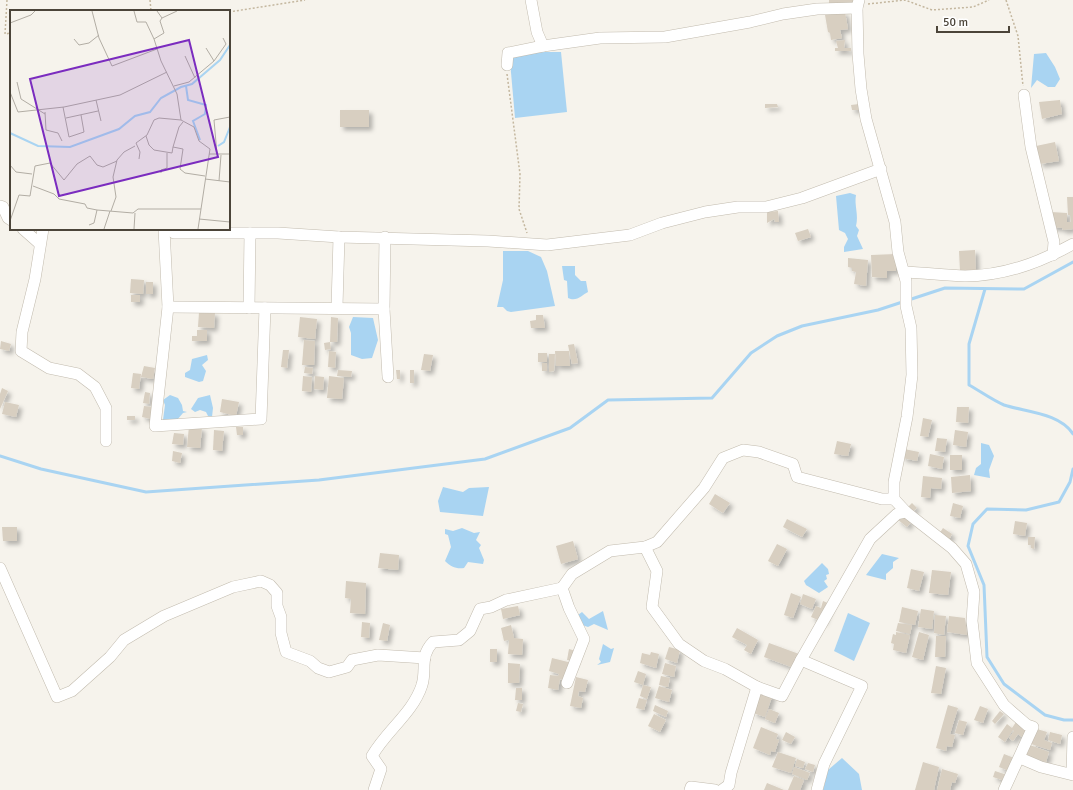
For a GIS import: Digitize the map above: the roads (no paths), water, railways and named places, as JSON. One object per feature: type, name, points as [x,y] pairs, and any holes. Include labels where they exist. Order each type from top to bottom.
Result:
[{"type":"street","points":[[531,0],[537,32],[543,46]]},
{"type":"street","points":[[507,65],[508,53],[543,46],[600,38],[665,37],[750,22],[783,14],[858,4],[858,54],[861,89],[866,119],[895,222],[898,252],[906,281],[906,306],[911,328],[912,375],[907,417],[894,482],[894,499],[906,512],[952,548],[966,564],[974,592],[972,622],[977,663],[1004,705],[1027,725],[1033,727],[1004,790]]},
{"type":"street","points":[[1024,95],[1031,147],[1054,242],[1053,256]]},
{"type":"street","points":[[170,230],[174,233],[250,233],[339,237],[385,237],[488,241],[533,245],[593,241],[630,235],[705,212],[738,207],[766,207],[802,198],[881,169]]},
{"type":"street","points":[[0,205],[4,207],[8,218],[10,219]]},
{"type":"street","points":[[24,230],[40,244]]},
{"type":"street","points":[[43,230],[35,279],[22,332],[21,351],[49,368],[78,374],[95,386],[106,408],[106,441]]},
{"type":"street","points":[[164,230],[168,307],[155,426],[261,420],[265,308]]},
{"type":"street","points":[[249,308],[250,233]]},
{"type":"street","points":[[337,307],[339,237]]},
{"type":"street","points":[[385,237],[384,309],[388,377]]},
{"type":"street","points":[[904,272],[967,276],[1007,271],[1053,256],[1073,244]]},
{"type":"street","points":[[168,307],[337,307],[384,309]]},
{"type":"street","points":[[374,790],[381,769],[372,756],[377,747],[413,704],[422,685],[425,650],[433,642],[459,640],[470,631],[480,609],[491,607],[506,600],[562,588],[572,574],[610,551],[645,547],[658,542],[704,488],[723,458],[743,450],[759,452],[793,464],[797,477],[882,499],[894,499]]},
{"type":"street","points":[[645,547],[657,571],[652,607],[679,644],[704,660],[725,669],[756,687],[782,696],[870,538],[897,514],[906,512]]},
{"type":"street","points":[[0,568],[57,697],[72,691],[110,656],[124,640],[164,616],[233,587],[261,581],[270,585],[276,593],[277,606],[281,617],[281,633],[286,652],[310,661],[323,671],[339,670],[347,667],[352,660],[378,655],[425,658]]},
{"type":"street","points":[[562,588],[569,608],[584,639],[567,683]]},
{"type":"street","points":[[801,660],[862,686],[824,764],[817,790]]},
{"type":"street","points":[[722,790],[730,785],[731,773],[756,687]]},
{"type":"street","points":[[1020,758],[1041,767],[1072,775],[1073,737]]},
{"type":"street","points":[[690,790],[691,787],[715,790]]},
{"type":"water","points":[[561,52],[567,112],[515,118],[510,61],[516,54]]},
{"type":"water","points":[[1046,53],[1055,67],[1060,79],[1055,87],[1048,87],[1037,80],[1031,88],[1034,54]]},
{"type":"water","points":[[850,193],[856,195],[856,226],[859,230],[857,236],[863,249],[844,252],[844,247],[848,239],[845,233],[839,230],[836,196]]},
{"type":"water","points":[[503,251],[528,251],[541,257],[547,271],[555,306],[511,312],[507,311],[503,307],[497,307],[503,280]]},
{"type":"water","points":[[562,266],[575,266],[575,275],[581,281],[586,281],[588,292],[577,299],[568,298],[567,281],[564,280]]},
{"type":"water","points":[[353,317],[373,318],[378,340],[372,358],[362,359],[351,355],[351,333],[349,327]]},
{"type":"water","points":[[207,355],[208,360],[202,365],[206,371],[203,381],[199,382],[185,377],[185,373],[190,370],[192,359]]},
{"type":"water","points":[[170,395],[178,398],[182,405],[183,411],[187,412],[183,413],[177,420],[165,421],[163,420],[165,405],[163,400]]},
{"type":"water","points":[[210,395],[213,408],[212,417],[208,416],[206,412],[200,410],[195,412],[191,409],[198,398]]},
{"type":"water","points":[[981,443],[989,445],[994,456],[989,470],[990,478],[974,475],[976,468],[981,464]]},
{"type":"water","points":[[443,487],[463,492],[469,488],[489,487],[483,516],[440,512],[438,501]]},
{"type":"water","points":[[462,528],[474,533],[480,532],[476,540],[481,545],[479,548],[484,560],[483,564],[468,562],[464,568],[456,568],[445,561],[451,547],[448,535],[445,534],[445,529],[453,531]]},
{"type":"water","points":[[882,554],[899,558],[893,562],[893,568],[886,574],[886,580],[866,575]]},
{"type":"water","points":[[822,563],[828,569],[829,574],[826,575],[827,579],[824,581],[828,587],[819,593],[806,585],[804,581]]},
{"type":"water","points":[[603,611],[608,630],[594,624],[588,627],[582,625],[578,615],[582,612],[589,619]]},
{"type":"water","points":[[848,613],[870,623],[854,661],[834,651]]},
{"type":"water","points":[[603,644],[611,649],[614,648],[610,662],[597,665],[601,662],[599,659]]},
{"type":"water","points":[[842,758],[859,774],[862,790],[823,790],[828,770]]},
{"type":"waterway","points":[[0,456],[41,469],[146,492],[319,480],[485,459],[570,428],[608,400],[712,398],[751,353],[777,336],[802,326],[878,310],[945,288],[1024,289],[1073,262]]},
{"type":"waterway","points":[[985,289],[969,344],[969,385],[1004,405],[1051,417],[1067,427],[1073,434]]},
{"type":"waterway","points":[[1073,469],[1070,482],[1059,502],[1026,510],[987,509],[973,524],[968,546],[984,585],[987,657],[1004,684],[1045,715],[1064,720],[1073,720]]}]
